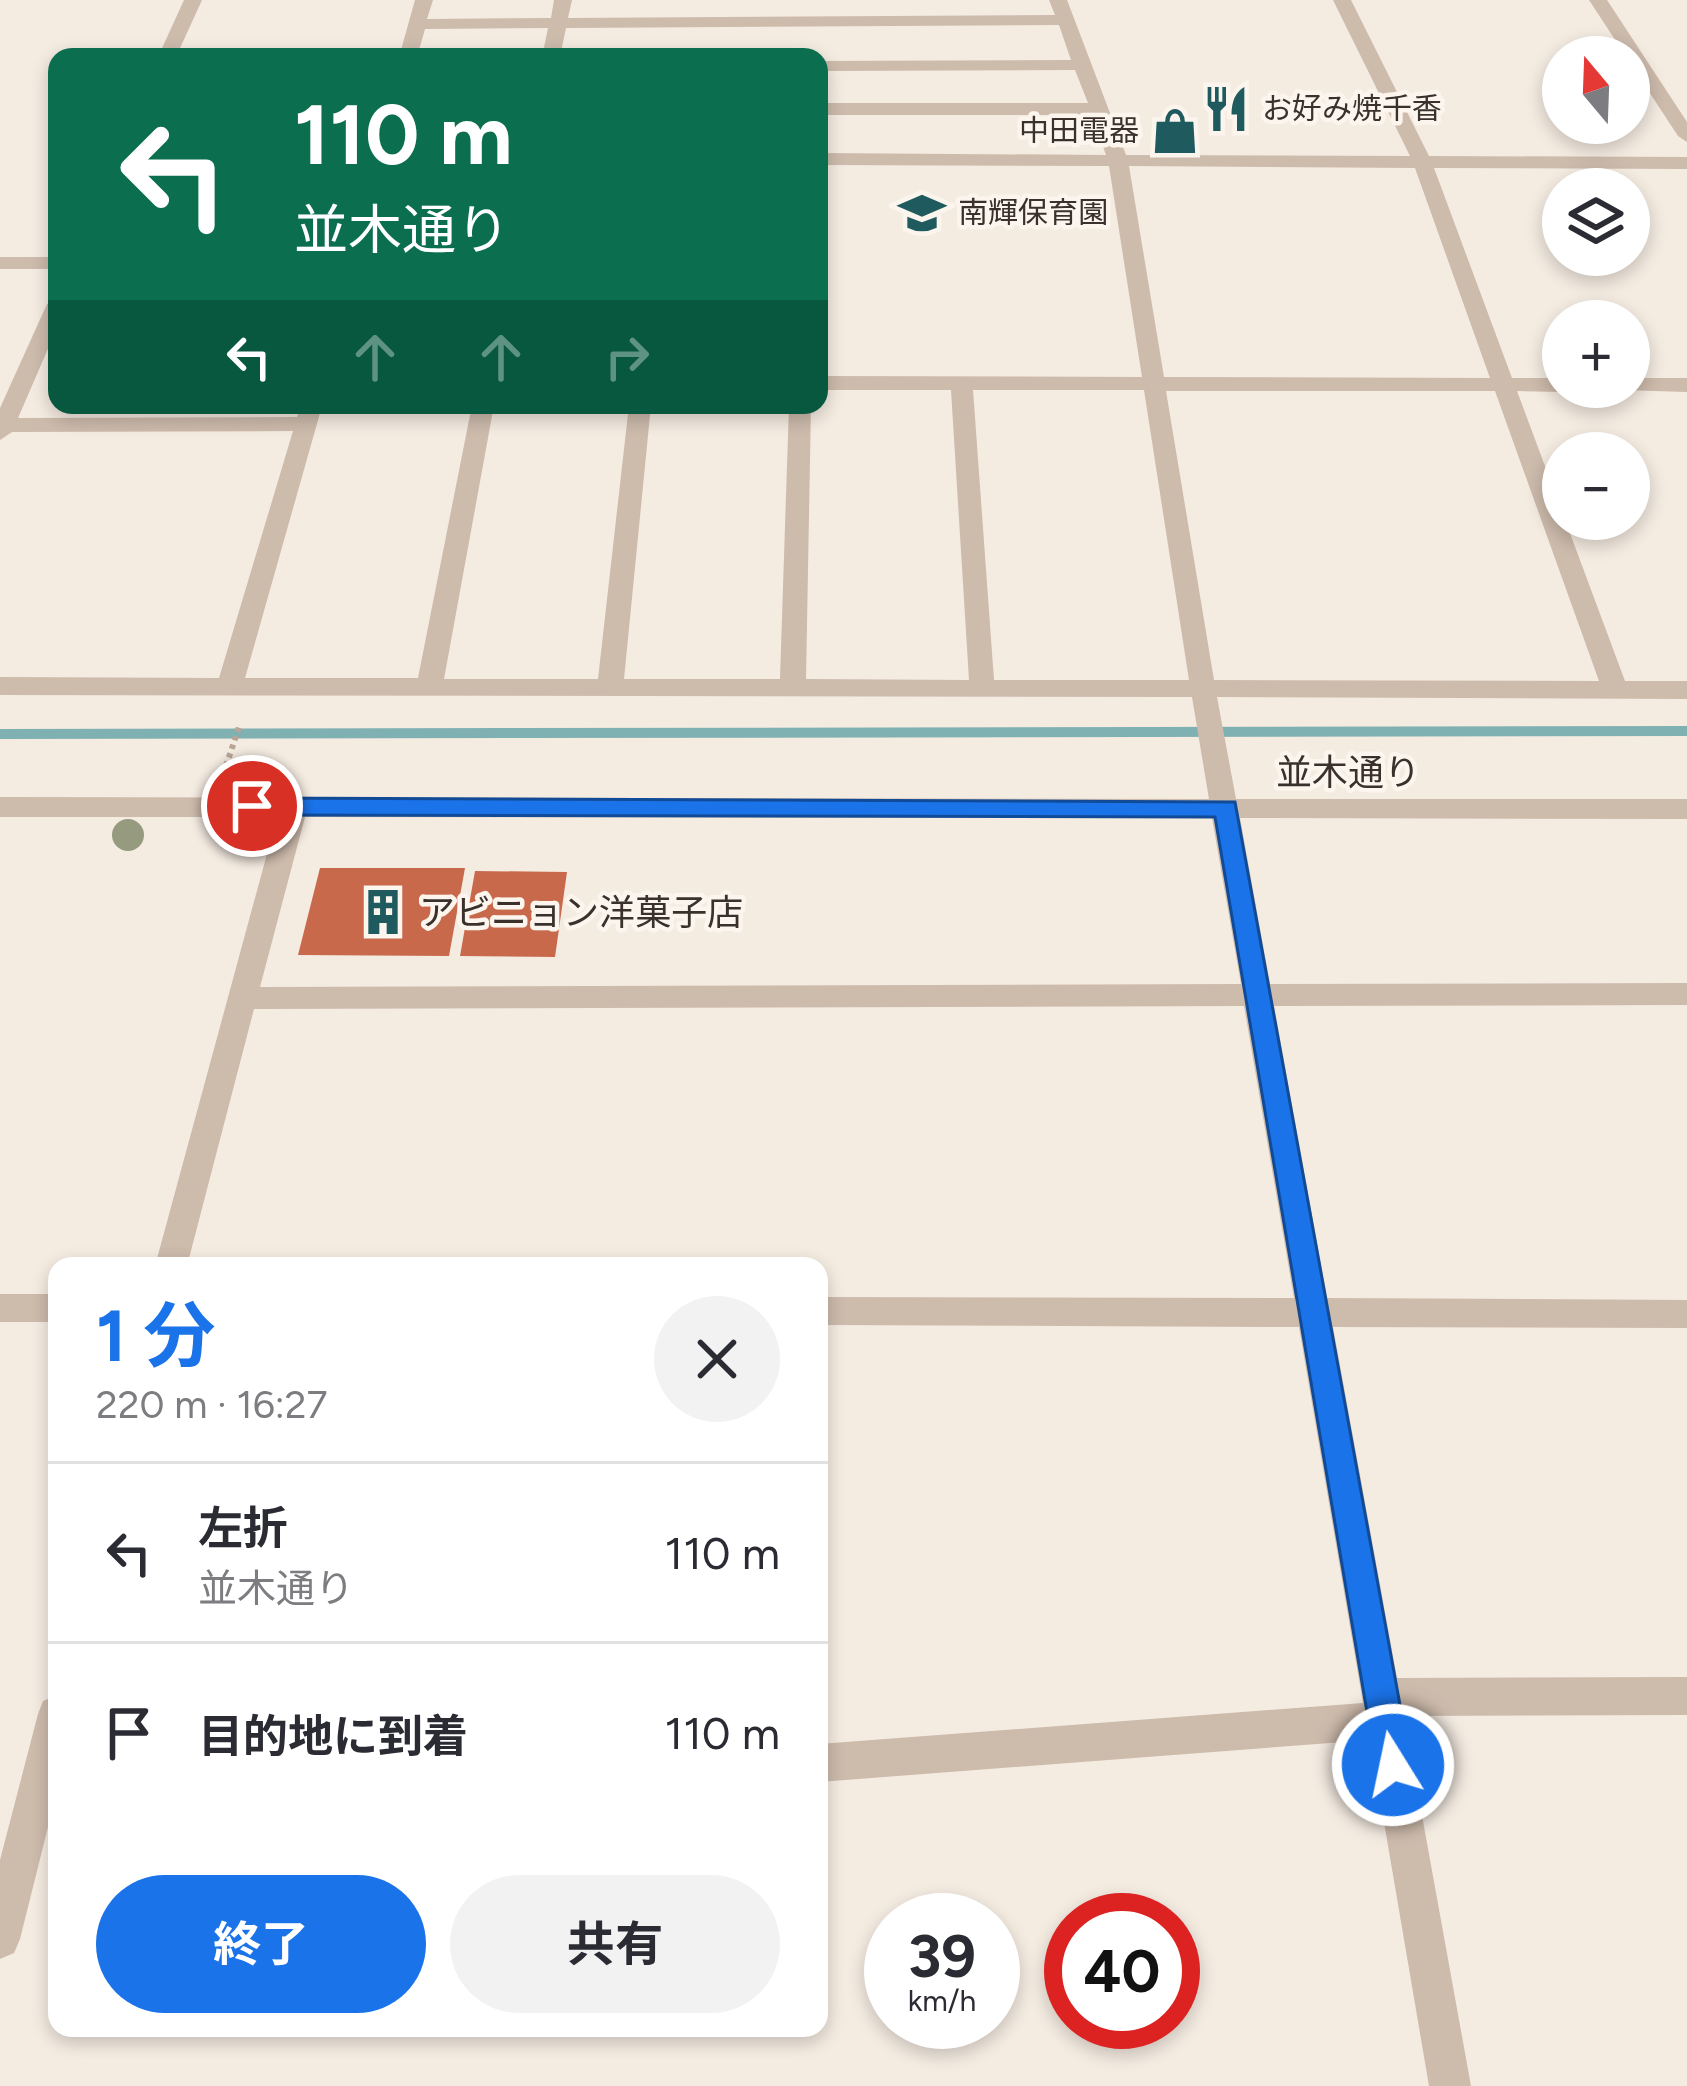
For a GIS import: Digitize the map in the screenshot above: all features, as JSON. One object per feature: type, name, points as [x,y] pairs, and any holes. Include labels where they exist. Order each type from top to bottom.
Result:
[{"type":"street","points":[[171,48],[193,0]]},
{"type":"street","points":[[410,48],[424,0]]},
{"type":"street","points":[[553,48],[563,0]]},
{"type":"street","points":[[689,22],[692,0]]},
{"type":"street","points":[[1342,0],[1423,163],[1615,690]]},
{"type":"street","points":[[1598,0],[1687,136]]},
{"type":"street","points":[[417,24],[689,22],[1061,10],[1118,160],[1206,701],[1450,2086]]},
{"type":"street","points":[[828,66],[1082,65]]},
{"type":"street","points":[[828,110],[1099,109]]},
{"type":"street","points":[[828,159],[1687,163]]},
{"type":"street","points":[[0,263],[48,263]]},
{"type":"street","points":[[48,324],[1,428],[309,414],[229,688]]},
{"type":"street","points":[[828,383],[1542,386]]},
{"type":"street","points":[[962,383],[982,689]]},
{"type":"street","points":[[1650,386],[1687,386]]},
{"type":"street","points":[[429,688],[481,414]]},
{"type":"street","points":[[610,689],[639,414]]},
{"type":"street","points":[[793,689],[800,414]]},
{"type":"street","points":[[0,686],[982,689],[1206,701],[1687,691]]},
{"type":"street","points":[[173,1257],[294,806]]},
{"type":"street","name":"並木通り","points":[[0,807],[1687,809]]},
{"type":"street","points":[[243,998],[1687,994]]},
{"type":"street","points":[[0,1308],[48,1308]]},
{"type":"street","points":[[828,1311],[1687,1314]]},
{"type":"street","points":[[828,1762],[1383,1708],[1687,1696]]},
{"type":"street","points":[[0,1940],[43,1822],[48,1783]]},
{"type":"building","name":"アビニョン洋菓子店","points":[[320,868],[465,868],[449,956],[298,955]]},
{"type":"building","points":[[475,871],[567,872],[555,957],[460,956]]},
{"type":"waterway","points":[[0,734],[1687,731]]},
{"type":"place","name":"お好み焼千香","points":[[1226,109]]},
{"type":"place","name":"中田電器","points":[[1175,131]]},
{"type":"place","name":"南輝保育園","points":[[922,213]]},
{"type":"place","name":"アビニョン洋菓子店","points":[[383,912]]},
{"type":"route","points":[[252,806],[1226,808],[1393,1765]]}]
